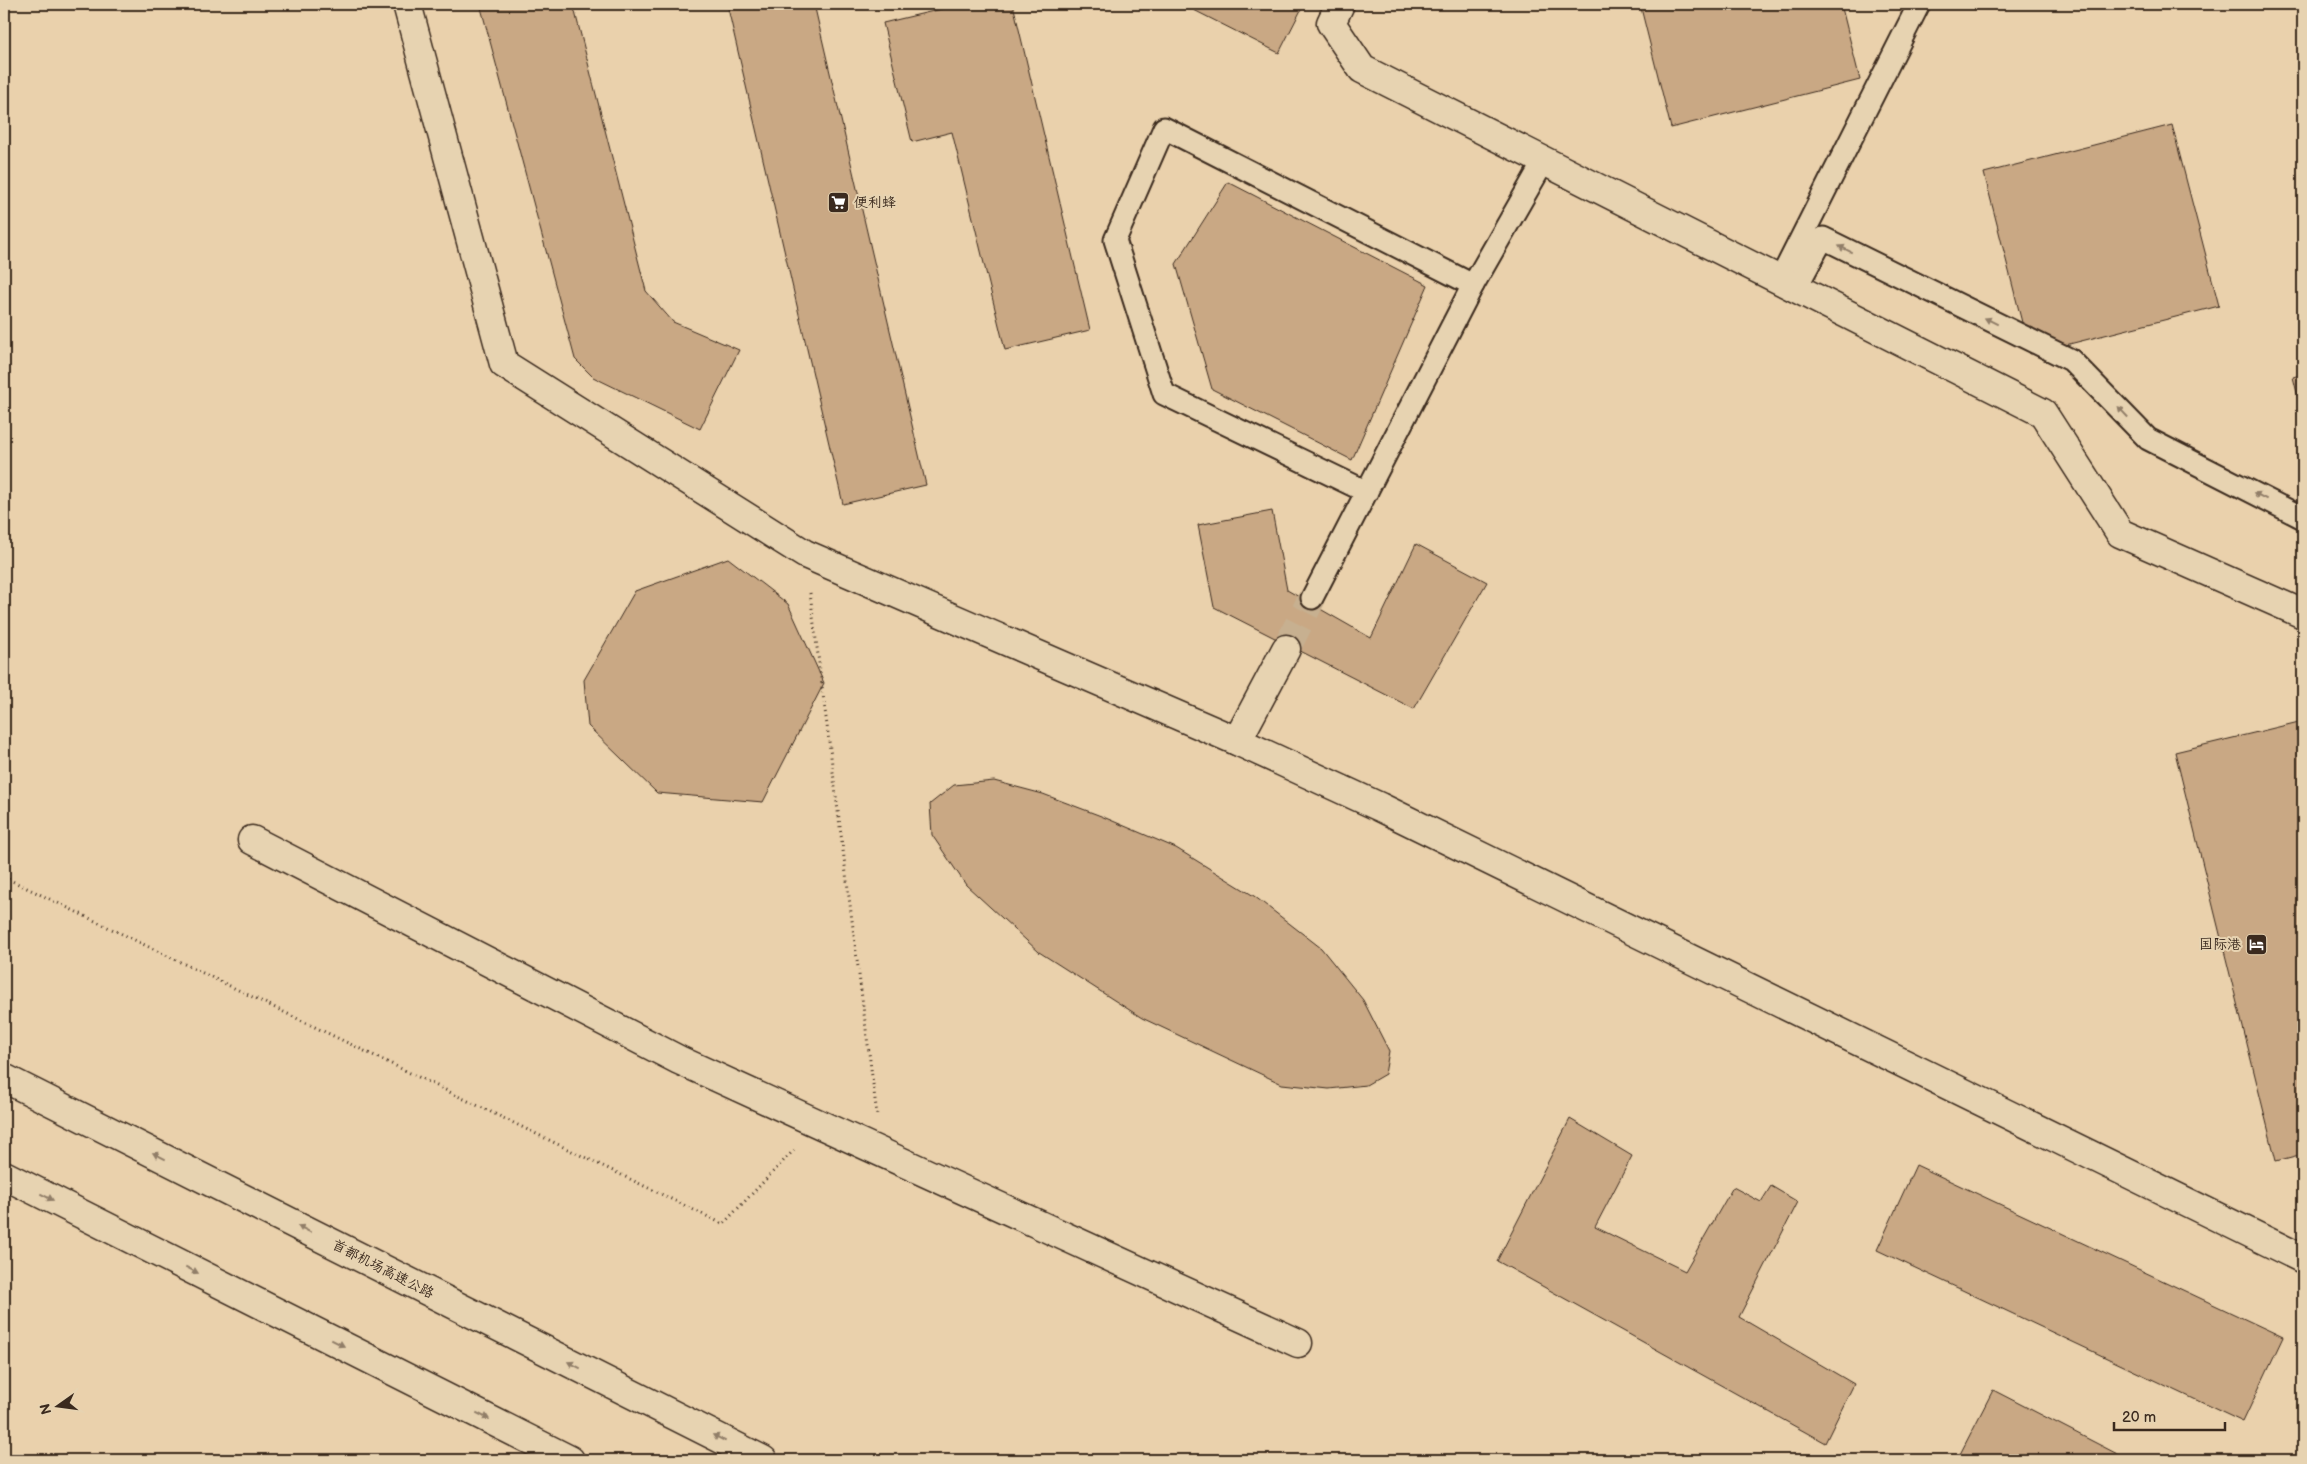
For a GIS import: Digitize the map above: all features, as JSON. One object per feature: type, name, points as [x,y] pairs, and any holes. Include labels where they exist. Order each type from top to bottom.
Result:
[{"type":"main road","points":[[408,4],[504,364],[804,554],[1237,741],[1380,807],[2303,1258]]},
{"type":"main road","points":[[1340,4],[1331,23],[1362,69],[2043,413],[2120,533],[2303,614]]},
{"type":"main road","points":[[1237,741],[1286,649]]},
{"type":"main road","points":[[252,840],[679,1060],[1298,1343]]},
{"type":"main road","name":"首都机场高速公路","points":[[4,1078],[763,1460]]},
{"type":"main road","points":[[4,1175],[570,1460]]},
{"type":"lane","points":[[1788,284],[1919,4]]},
{"type":"lane","points":[[1367,492],[1164,394],[1115,240],[1164,128],[1473,285]]},
{"type":"lane","points":[[1312,598],[1473,285],[1544,161]]},
{"type":"lane","points":[[1788,284],[1823,238],[2072,360],[2148,439],[2303,518]]},
{"type":"path","points":[[804,554],[882,1152]]},
{"type":"path","points":[[4,877],[723,1224],[819,1124]]},
{"type":"building","points":[[480,4],[573,4],[646,291],[673,322],[739,350],[700,429],[593,377],[575,359]]},
{"type":"building","points":[[727,4],[814,4],[926,485],[843,504]]},
{"type":"building","points":[[963,4],[1013,4],[1090,330],[1005,350],[952,132],[912,142],[883,23]]},
{"type":"building","points":[[1182,4],[1304,4],[1279,53]]},
{"type":"building","points":[[1640,4],[1841,4],[1860,80],[1671,128]]},
{"type":"building","points":[[2172,125],[2219,306],[2030,354],[1984,173]]},
{"type":"building","points":[[1228,182],[1428,285],[1352,460],[1212,389],[1176,264]]},
{"type":"building","points":[[2303,374],[2303,417],[2293,377]]},
{"type":"building","points":[[1272,511],[1287,590],[1371,638],[1416,544],[1487,582],[1414,709],[1214,607],[1198,525]]},
{"type":"building","points":[[728,558],[788,604],[824,683],[763,802],[657,793],[588,726],[584,680],[635,591]]},
{"type":"building","points":[[2303,721],[2303,1154],[2276,1161],[2175,752]]},
{"type":"building","points":[[994,781],[1043,794],[1176,848],[1254,896],[1321,948],[1363,1000],[1389,1051],[1385,1074],[1366,1085],[1329,1089],[1282,1084],[1142,1018],[1039,952],[966,885],[932,835],[930,804],[954,785]]},
{"type":"building","points":[[1570,1119],[1632,1156],[1595,1227],[1685,1271],[1733,1187],[1761,1202],[1771,1186],[1798,1202],[1739,1317],[1854,1384],[1825,1443],[1497,1261]]},
{"type":"building","points":[[1916,1165],[2283,1337],[2243,1422],[1877,1250]]},
{"type":"building","points":[[1993,1390],[2129,1460],[1957,1460]]},
{"type":"tunnel","points":[[1286,649],[1312,598]]},
{"type":"place","name":"便利蜂","points":[[838,202]]},
{"type":"place","name":"国际港","points":[[2257,944]]}]
